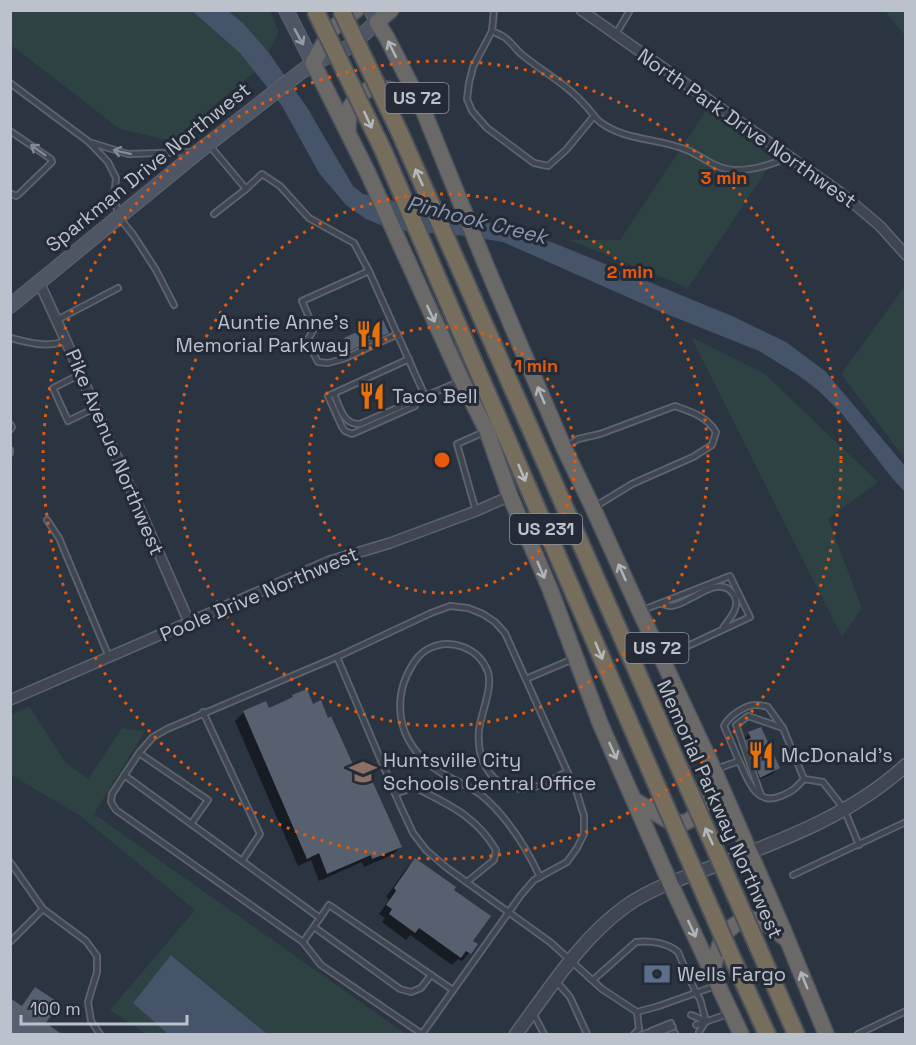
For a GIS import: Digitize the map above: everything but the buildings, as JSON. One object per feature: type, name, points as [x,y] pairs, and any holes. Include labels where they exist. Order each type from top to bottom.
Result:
[{"type":"highway","name":"US 231","points":[[315,10],[383,150],[660,794],[767,1035]]},
{"type":"highway","name":"Memorial Parkway Northwest","points":[[341,10],[399,131],[460,268],[796,1035]]},
{"type":"highway","name":"Sparkman Drive Northwest","points":[[313,63],[332,28],[356,10]]},
{"type":"highway","points":[[374,16],[391,10]]},
{"type":"highway","name":"US 72","points":[[374,16],[422,107],[485,263],[564,448],[750,852],[826,1035]]},
{"type":"highway","points":[[313,63],[367,171],[487,432],[510,496],[550,589],[600,723],[670,883],[741,1035]]},
{"type":"highway","points":[[348,133],[349,110],[358,95],[373,87],[392,90],[422,107]]},
{"type":"highway","points":[[634,800],[667,820],[684,823],[695,817],[707,799],[712,767]]},
{"type":"highway","points":[[715,980],[719,945],[729,928],[740,921],[757,920],[772,927],[787,940]]},
{"type":"main road","points":[[286,10],[313,63]]},
{"type":"main road","name":"Sparkman Drive Northwest","points":[[11,305],[261,102],[313,63],[349,47],[374,16]]},
{"type":"street","name":"North Park Drive Northwest","points":[[581,10],[841,193],[880,226],[906,255]]},
{"type":"street","name":"Pike Avenue Northwest","points":[[39,282],[189,622]]},
{"type":"street","name":"Poole Drive Northwest","points":[[10,700],[330,561],[390,543],[510,496]]},
{"type":"street","points":[[516,1035],[584,944],[627,905],[651,891],[809,827],[875,790],[906,765]]},
{"type":"lane","points":[[494,10],[492,31],[473,67],[467,99],[472,111],[487,128],[534,163],[548,166],[566,150],[594,116]]},
{"type":"lane","points":[[615,34],[630,10]]},
{"type":"lane","points":[[492,31],[504,37],[520,53],[570,91],[594,116],[612,129],[674,145],[721,168],[731,170],[747,170],[790,157]]},
{"type":"lane","points":[[10,83],[89,142],[108,162],[116,178],[114,197],[119,217],[156,270],[174,304]]},
{"type":"lane","points":[[10,193],[16,196],[19,194],[52,162],[11,131]]},
{"type":"lane","points":[[89,142],[128,154],[203,148],[246,189]]},
{"type":"lane","points":[[214,214],[262,174],[279,186],[309,218],[354,243],[369,271],[425,396]]},
{"type":"lane","points":[[369,271],[302,301],[314,329],[307,341],[318,362],[328,363],[343,359],[398,334]]},
{"type":"lane","points":[[57,320],[118,288]]},
{"type":"lane","points":[[10,338],[41,345],[53,345],[66,341]]},
{"type":"lane","points":[[331,395],[409,359]]},
{"type":"lane","points":[[81,374],[54,388],[68,421],[95,408]]},
{"type":"lane","points":[[331,395],[349,422],[360,424],[462,381]]},
{"type":"lane","points":[[331,395],[342,427],[352,434],[415,406],[416,400]]},
{"type":"lane","points":[[564,448],[578,439],[600,434],[675,406],[702,417],[716,432],[712,445],[693,457],[632,484],[593,508]]},
{"type":"lane","points":[[10,424],[12,427],[10,430]]},
{"type":"lane","points":[[476,511],[457,444],[487,432]]},
{"type":"lane","points":[[47,520],[59,538],[109,657]]},
{"type":"lane","points":[[640,612],[730,576],[750,617],[661,658]]},
{"type":"lane","points":[[661,603],[672,606],[717,586],[725,588],[732,592],[737,607],[722,630]]},
{"type":"lane","points":[[450,606],[468,608],[483,614],[506,633],[577,794],[584,816],[584,834],[567,862],[534,880],[521,895],[422,1034],[321,965],[303,942],[116,810],[111,802],[112,794],[124,775],[153,737],[203,712],[337,657],[450,606]]},
{"type":"lane","points":[[540,877],[531,857],[516,834],[485,798],[424,761],[411,746],[403,728],[399,707],[403,684],[413,664],[426,649],[443,645],[458,645],[472,651],[483,661],[489,674],[489,691],[479,733],[482,756],[489,773],[499,783],[514,789],[532,788],[567,771]]},
{"type":"lane","points":[[337,657],[395,794],[413,833],[426,850],[550,942],[602,989],[638,1012],[696,993],[715,980]]},
{"type":"lane","points":[[526,679],[576,658]]},
{"type":"lane","points":[[755,704],[768,706],[783,728],[804,779],[794,790],[774,799],[761,797],[753,789],[739,761],[724,726],[727,720],[732,714],[755,704]]},
{"type":"lane","points":[[203,712],[260,834],[242,861]]},
{"type":"lane","points":[[761,797],[736,725],[748,716],[783,728]]},
{"type":"lane","points":[[139,753],[208,800],[191,824]]},
{"type":"lane","points":[[712,767],[739,761]]},
{"type":"lane","points":[[124,775],[320,918]]},
{"type":"lane","points":[[804,779],[823,782],[844,809],[859,845]]},
{"type":"lane","points":[[395,794],[414,787],[469,818],[487,835],[496,850],[494,860],[467,882]]},
{"type":"lane","points":[[793,875],[906,822]]},
{"type":"lane","points":[[10,862],[44,909],[87,941],[97,956],[97,972],[88,1002],[91,1021],[100,1035]]},
{"type":"lane","points":[[303,942],[329,905],[453,990]]},
{"type":"lane","points":[[10,942],[17,938],[44,909]]},
{"type":"lane","points":[[314,927],[400,989],[411,992],[421,988],[431,975]]},
{"type":"lane","points":[[592,980],[636,942],[644,941],[671,946],[678,952],[700,999],[706,1021]]},
{"type":"lane","points":[[556,981],[570,997],[587,1035]]},
{"type":"lane","points":[[858,1035],[906,1011]]},
{"type":"lane","points":[[532,1012],[544,1035]]},
{"type":"lane","points":[[634,1035],[639,1029],[638,1012]]},
{"type":"lane","points":[[706,1021],[695,1024],[730,1013]]},
{"type":"lane","points":[[639,1029],[648,1034],[673,1030]]},
{"type":"shaded area","points":[[10,11],[192,11],[240,53],[255,72],[209,110],[176,142],[120,129],[11,45]]},
{"type":"shaded area","points":[[228,11],[270,11],[279,32],[268,53],[243,23]]},
{"type":"shaded area","points":[[885,11],[905,11],[905,36]]},
{"type":"shaded area","points":[[707,109],[774,159],[688,288],[569,240],[620,240]]},
{"type":"shaded area","points":[[905,286],[905,459],[841,374]]},
{"type":"shaded area","points":[[691,337],[765,374],[878,482],[828,519],[862,608],[842,637]]},
{"type":"shaded area","points":[[29,706],[66,763],[88,779],[122,728],[145,731],[94,814],[406,1034],[267,1034],[172,955],[133,1003],[168,1034],[146,1034],[110,1010],[195,910],[79,815],[11,775],[10,715]]},
{"type":"water","points":[[192,11],[228,11],[243,23],[269,53],[308,109],[353,186],[363,194],[502,226],[554,243],[732,316],[786,342],[825,371],[905,466],[905,492],[843,415],[819,391],[759,351],[659,311],[503,242],[406,231],[383,226],[366,219],[346,205],[319,173],[282,106],[240,53]]},
{"type":"water","points":[[171,955],[267,1034],[168,1034],[133,1003]]},
{"type":"place","name":"Auntie Anne's Memorial Parkway","points":[[369,334]]},
{"type":"place","name":"Taco Bell","points":[[372,396]]},
{"type":"place","name":"McDonald's","points":[[761,755]]},
{"type":"place","name":"Huntsville City Schools Central Office","points":[[363,772]]},
{"type":"place","name":"Wells Fargo","points":[[657,974]]},
{"type":"water label","name":"Pinhook Creek","points":[[477,220]]}]
